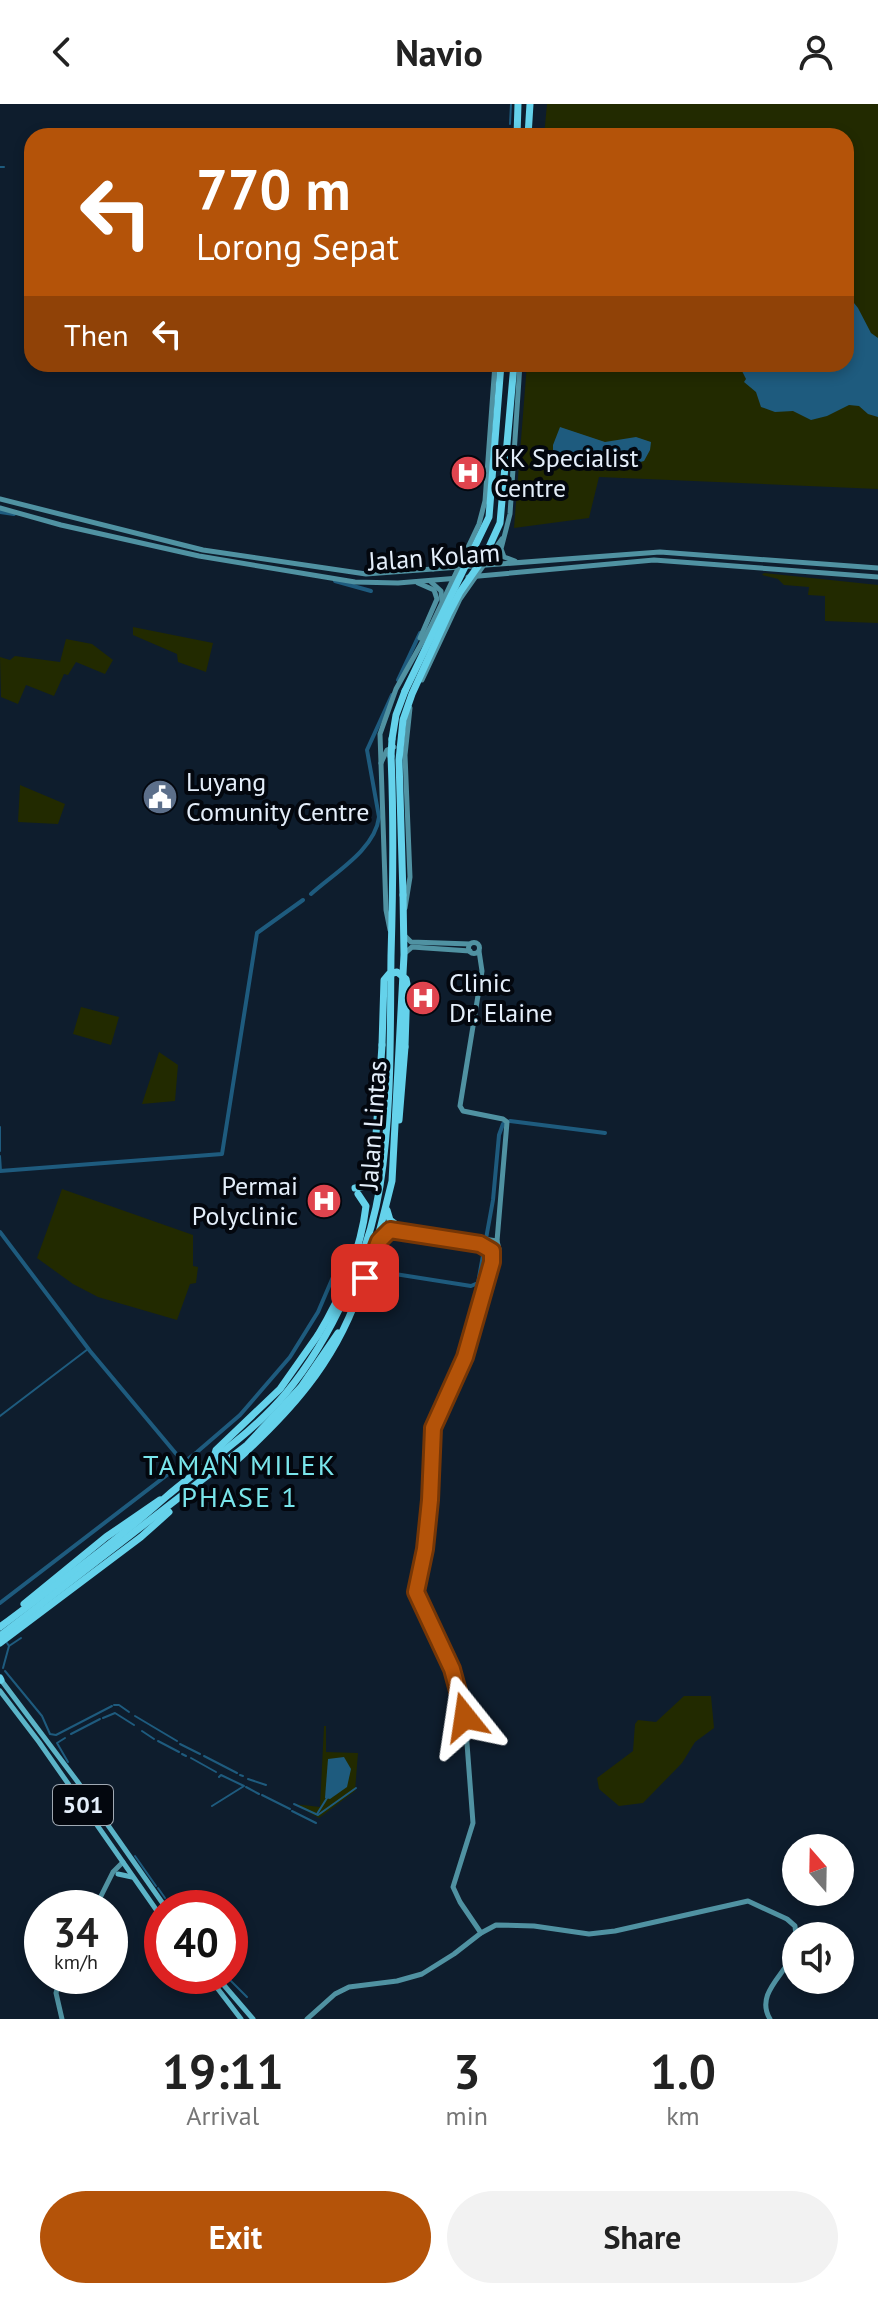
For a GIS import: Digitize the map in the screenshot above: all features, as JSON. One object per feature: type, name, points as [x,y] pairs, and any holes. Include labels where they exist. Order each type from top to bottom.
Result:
[{"type":"highway","points":[[517,128],[518,104]]},
{"type":"highway","points":[[528,128],[530,104]]},
{"type":"highway","name":"Jalan Lintas","points":[[0,1624],[106,1537],[218,1458],[284,1396],[309,1364],[350,1285],[374,1215],[382,1171],[389,1090],[394,832],[391,756],[394,725],[405,691],[489,517],[500,372]]},
{"type":"highway","name":"Jalan Lintas","points":[[0,1642],[141,1537],[175,1503],[272,1421],[318,1364],[365,1278],[387,1208],[396,1128],[404,955],[399,760],[403,720],[448,615],[485,556],[500,523],[516,372]]},
{"type":"highway","points":[[357,1191],[373,1179],[379,1115],[384,980],[389,974],[397,972],[406,979],[407,984],[401,1117],[396,1128]]},
{"type":"highway","points":[[379,1115],[383,1158]]},
{"type":"highway","points":[[357,1191],[371,1189],[379,1181],[382,1171]]},
{"type":"highway","points":[[357,1191],[370,1203],[361,1255]]},
{"type":"highway","points":[[320,1332],[347,1276],[360,1234],[366,1206],[357,1191]]},
{"type":"highway","points":[[375,1249],[385,1233],[397,1228],[390,1220],[387,1208]]},
{"type":"highway","points":[[335,1314],[280,1389],[216,1450],[214,1457],[218,1464],[230,1466],[273,1428],[307,1388],[339,1342],[358,1295]]},
{"type":"highway","name":"Jalan Lintas","points":[[0,1642],[156,1513],[168,1496]]},
{"type":"highway","name":"Jalan Lintas","points":[[0,1624],[156,1513],[175,1503]]},
{"type":"main road","points":[[494,372],[485,501],[473,547],[476,553],[481,553],[497,545]]},
{"type":"main road","points":[[517,372],[510,514],[501,554],[513,561],[528,562]]},
{"type":"main road","name":"Jalan Kolam","points":[[0,499],[203,550],[366,574],[669,552],[878,568]]},
{"type":"main road","name":"Jalan Kolam","points":[[0,508],[140,543],[355,582],[430,581],[654,560],[878,577]]},
{"type":"main road","name":"Jalan Lintas","points":[[392,933],[387,919],[381,729],[407,668],[476,532]]},
{"type":"main road","points":[[135,534],[140,543]]},
{"type":"main road","name":"Jalan Lintas","points":[[403,913],[409,895],[410,877],[406,728],[410,706],[460,599],[502,539]]},
{"type":"main road","points":[[203,550],[202,554],[229,561]]},
{"type":"main road","points":[[430,570],[448,563],[467,550]]},
{"type":"main road","points":[[503,565],[501,569],[516,572]]},
{"type":"main road","points":[[827,565],[833,574]]},
{"type":"main road","points":[[430,581],[441,591],[442,602]]},
{"type":"main road","points":[[407,668],[437,599],[434,590],[412,582]]},
{"type":"main road","points":[[381,764],[387,750],[394,747],[402,753],[406,767]]},
{"type":"main road","points":[[403,934],[411,942],[470,949],[476,954],[479,951]]},
{"type":"main road","points":[[404,955],[412,947],[470,949],[478,944],[481,975],[460,1106],[463,1111],[507,1122],[489,1244],[492,1262],[465,1357],[433,1428],[425,1549],[416,1592],[452,1669],[465,1717],[473,1823],[453,1887],[481,1933]]},
{"type":"main road","points":[[470,949],[481,975]]},
{"type":"main road","points":[[397,1228],[489,1244]]},
{"type":"main road","name":"501","points":[[0,1679],[153,1890]]},
{"type":"main road","name":"501","points":[[0,1691],[144,1892]]},
{"type":"main road","points":[[107,1887],[125,1863],[123,1848]]},
{"type":"main road","points":[[105,1890],[113,1872],[125,1863],[135,1865]]},
{"type":"main road","points":[[118,1874],[136,1880]]},
{"type":"main road","points":[[307,2019],[335,1994],[349,1987],[408,1980],[422,1974],[496,1925],[589,1934],[748,1901],[790,1922]]},
{"type":"main road","points":[[770,2019],[766,1999],[782,1973]]},
{"type":"main road","points":[[56,1994],[62,2019]]},
{"type":"main road","points":[[222,1994],[241,2019]]},
{"type":"main road","points":[[231,1994],[253,2019]]},
{"type":"green space","points":[[547,104],[878,104],[878,489],[599,477],[589,518],[514,528],[526,372],[854,372],[854,128],[545,128]]},
{"type":"green space","points":[[762,575],[878,585],[878,623],[825,621],[825,596],[808,595],[809,587],[784,585],[778,579]]},
{"type":"green space","points":[[133,627],[213,643],[206,672],[178,662],[177,654],[133,635]]},
{"type":"green space","points":[[66,639],[92,644],[113,660],[105,674],[76,662],[68,675],[64,674],[54,696],[26,685],[18,704],[1,697],[0,657],[60,662]]},
{"type":"green space","points":[[20,785],[65,804],[58,824],[18,822]]},
{"type":"green space","points":[[81,1007],[119,1017],[111,1045],[73,1034]]},
{"type":"green space","points":[[159,1052],[178,1065],[175,1101],[142,1104]]},
{"type":"green space","points":[[62,1189],[193,1235],[193,1266],[198,1267],[196,1283],[190,1284],[177,1320],[98,1297],[73,1284],[37,1258]]},
{"type":"green space","points":[[684,1696],[711,1696],[714,1728],[695,1742],[682,1763],[643,1803],[619,1806],[599,1789],[597,1778],[633,1751],[638,1720],[656,1722]]},
{"type":"green space","points":[[324,1726],[326,1752],[358,1753],[355,1791],[319,1818],[294,1804],[320,1807]]},
{"type":"water","points":[[854,303],[871,333],[878,338],[878,417],[868,414],[859,406],[849,405],[811,420],[793,411],[775,412],[761,407],[756,392],[744,382],[746,379],[742,372],[854,372]]},
{"type":"water","points":[[560,427],[605,442],[636,437],[651,442],[650,450],[644,461],[633,464],[553,462],[553,445]]},
{"type":"water","points":[[344,1757],[351,1769],[347,1787],[330,1799],[325,1798],[328,1759]]},
{"type":"waterway","points":[[510,124],[511,104]]},
{"type":"waterway","points":[[0,512],[14,514]]},
{"type":"waterway","points":[[335,581],[371,591]]},
{"type":"waterway","points":[[398,680],[420,633]]},
{"type":"waterway","points":[[311,894],[362,850],[376,829],[379,817],[367,750],[392,695]]},
{"type":"waterway","points":[[0,1171],[222,1154],[257,933],[303,900]]},
{"type":"waterway","points":[[510,1121],[605,1133]]},
{"type":"waterway","points":[[376,1271],[471,1286],[478,1283],[503,1124]]},
{"type":"waterway","points":[[0,1127],[0,1151]]},
{"type":"waterway","points":[[0,1156],[1,1171]]},
{"type":"waterway","points":[[0,1232],[90,1351],[183,1462]]},
{"type":"waterway","points":[[0,1603],[197,1452],[240,1415],[290,1357],[318,1312],[333,1277],[345,1266]]},
{"type":"waterway","points":[[0,1416],[88,1349]]},
{"type":"waterway","points":[[9,1646],[21,1638]]},
{"type":"waterway","points":[[3,1668],[9,1646],[7,1643]]},
{"type":"waterway","points":[[5,1671],[42,1716],[50,1734],[56,1735],[112,1706]]},
{"type":"waterway","points":[[114,1705],[129,1712]]},
{"type":"waterway","points":[[103,1718],[115,1713],[134,1725]]},
{"type":"waterway","points":[[135,1716],[177,1741]]},
{"type":"waterway","points":[[71,1734],[100,1719]]},
{"type":"waterway","points":[[142,1731],[154,1739]]},
{"type":"waterway","points":[[65,1738],[57,1743],[68,1762]]},
{"type":"waterway","points":[[158,1741],[179,1752]]},
{"type":"waterway","points":[[180,1744],[200,1754]]},
{"type":"waterway","points":[[182,1754],[186,1756]]},
{"type":"waterway","points":[[204,1756],[237,1773]]},
{"type":"waterway","points":[[191,1758],[216,1772]]},
{"type":"waterway","points":[[212,1806],[244,1786],[221,1775],[219,1777]]},
{"type":"waterway","points":[[248,1779],[266,1785]]},
{"type":"waterway","points":[[246,1787],[259,1794]]},
{"type":"waterway","points":[[294,1804],[318,1815],[356,1788]]},
{"type":"waterway","points":[[90,1793],[98,1804]]},
{"type":"waterway","points":[[262,1795],[290,1809]]},
{"type":"waterway","points":[[317,1814],[327,1798]]},
{"type":"waterway","points":[[292,1811],[316,1823]]},
{"type":"waterway","points":[[135,1856],[156,1886]]},
{"type":"waterway","points":[[244,1994],[247,1997]]},
{"type":"place","name":"KK Specialist Centre","points":[[468,473]]},
{"type":"place","name":"Luyang Comunity Centre","points":[[160,797]]},
{"type":"place","name":"Clinic Dr. Elaine","points":[[423,998]]},
{"type":"place","name":"Permai Polyclinic","points":[[324,1201]]},
{"type":"district","name":"TAMAN MILEK PHASE 1","points":[[240,1481]]},
{"type":"route","points":[[365,1278],[379,1241],[390,1230],[480,1244],[492,1251],[492,1262],[465,1357],[433,1428],[425,1549],[416,1592],[452,1669],[465,1717]]}]
